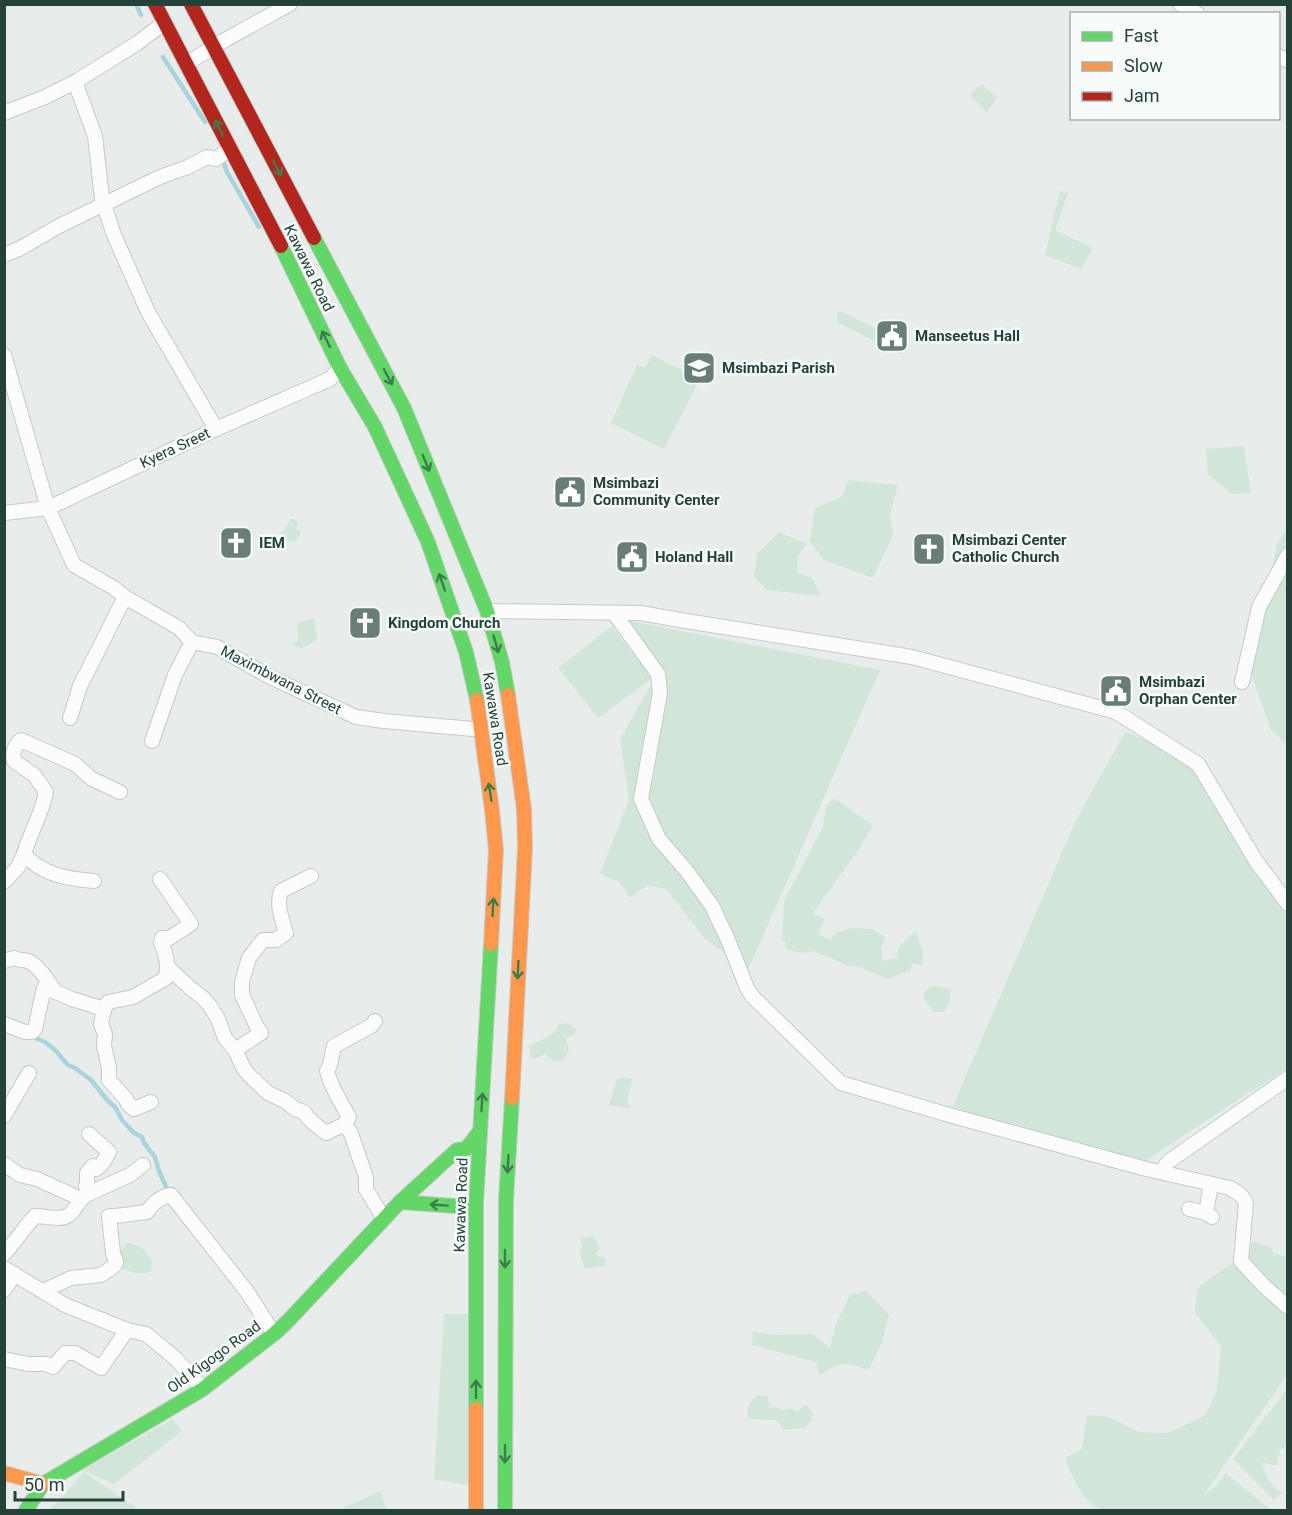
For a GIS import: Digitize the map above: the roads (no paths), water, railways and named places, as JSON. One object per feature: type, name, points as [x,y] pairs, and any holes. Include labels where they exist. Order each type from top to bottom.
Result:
[{"type":"main road","name":"Kawawa Road","points":[[154,4],[281,246],[340,368],[375,427],[428,542],[466,652],[477,702],[496,850],[476,1203],[476,1510]]},
{"type":"main road","name":"Kawawa Road","points":[[191,4],[404,408],[487,611],[501,662],[524,809],[525,848],[506,1200],[505,1510]]},
{"type":"main road","name":"Old Kigogo Road","points":[[26,1510],[43,1484],[203,1389],[274,1334],[400,1202],[457,1150],[466,1149],[480,1131]]},
{"type":"main road","points":[[400,1202],[468,1207],[476,1203]]},
{"type":"main road","points":[[4,1473],[43,1484]]},
{"type":"street","points":[[186,64],[290,4]]},
{"type":"street","points":[[1180,4],[1194,12]]},
{"type":"street","points":[[4,113],[75,82],[136,44],[164,23]]},
{"type":"street","points":[[75,82],[95,136],[100,180],[114,235],[148,312],[216,429]]},
{"type":"street","points":[[4,255],[160,177],[207,157],[216,159],[230,149]]},
{"type":"street","name":"Maximbwana Street","points":[[4,355],[48,508],[74,565],[179,628],[192,642],[217,647],[268,676],[356,717],[473,729],[480,726]]},
{"type":"street","name":"Kyera Sreet","points":[[4,513],[48,508],[216,429],[330,379],[340,368]]},
{"type":"street","points":[[1242,682],[1259,607],[1287,555]]},
{"type":"street","points":[[70,718],[80,686],[125,597]]},
{"type":"street","points":[[487,611],[640,613],[912,657],[1116,712],[1198,764],[1256,861],[1287,904]]},
{"type":"street","points":[[614,613],[658,674],[660,693],[641,800],[659,839],[686,870],[712,906],[753,997],[841,1083],[949,1115],[1161,1172],[1230,1188],[1242,1195],[1246,1203],[1240,1261],[1287,1307]]},
{"type":"street","points":[[152,741],[175,675],[192,642]]},
{"type":"street","points":[[4,882],[18,867],[42,809],[46,792],[34,775],[14,761],[12,753],[21,740],[75,765],[92,779],[120,792]]},
{"type":"street","points":[[24,854],[30,861],[50,874],[74,880],[94,881]]},
{"type":"street","points":[[235,1050],[261,1033],[256,1028],[242,995],[242,981],[249,958],[263,940],[276,940],[286,933],[278,898],[281,891],[311,876]]},
{"type":"street","points":[[151,1102],[134,1109],[109,1080],[104,1046],[105,1034],[101,1024],[108,1002],[133,997],[166,978],[167,955],[161,943],[162,938],[168,939],[191,924],[160,879]]},
{"type":"street","points":[[4,961],[14,958],[27,961],[38,969],[56,991]]},
{"type":"street","points":[[168,967],[210,1006],[225,1038],[235,1050],[244,1069],[268,1094],[304,1112],[316,1126],[326,1133],[345,1124],[349,1118],[336,1096],[327,1071],[334,1046],[371,1026],[375,1021]]},
{"type":"street","points":[[4,1024],[25,1032],[32,1032],[35,1029],[44,988],[104,1010]]},
{"type":"street","points":[[4,1116],[28,1073]]},
{"type":"street","points":[[1161,1172],[1168,1162],[1287,1077]]},
{"type":"street","points":[[345,1124],[350,1131],[366,1177],[366,1189],[384,1219]]},
{"type":"street","points":[[4,1254],[35,1216],[67,1217],[84,1196],[87,1173],[93,1166],[96,1168],[102,1164],[109,1152],[89,1134]]},
{"type":"street","points":[[4,1164],[20,1175],[84,1196],[130,1175],[143,1165]]},
{"type":"street","points":[[1189,1209],[1209,1215],[1211,1184]]},
{"type":"street","points":[[43,1291],[71,1278],[101,1275],[110,1270],[116,1262],[109,1216],[147,1212],[154,1203],[171,1195],[248,1293],[274,1334]]},
{"type":"street","points":[[4,1290],[10,1271],[65,1305],[127,1330],[146,1334],[176,1359],[203,1389]]},
{"type":"street","points":[[4,1359],[28,1364],[46,1364],[53,1367],[65,1353],[75,1353],[101,1368],[127,1330]]},
{"type":"waterway","points":[[136,4],[141,15]]},
{"type":"waterway","points":[[163,57],[205,122]]},
{"type":"waterway","points":[[222,158],[227,172],[259,227]]},
{"type":"waterway","points":[[31,1036],[45,1042],[68,1065],[91,1080],[115,1107],[122,1120],[134,1133],[142,1137],[155,1157],[167,1189],[173,1189]]},
{"type":"place","name":"Manseetus Hall","points":[[892,336]]},
{"type":"place","name":"Msimbazi Parish","points":[[699,368]]},
{"type":"place","name":"Msimbazi Community Center","points":[[570,492]]},
{"type":"place","name":"IEM","points":[[236,543]]},
{"type":"place","name":"Msimbazi Center Catholic Church","points":[[929,549]]},
{"type":"place","name":"Holand Hall","points":[[632,557]]},
{"type":"place","name":"Kingdom Church","points":[[365,623]]},
{"type":"place","name":"Msimbazi Orphan Center","points":[[1116,691]]}]
